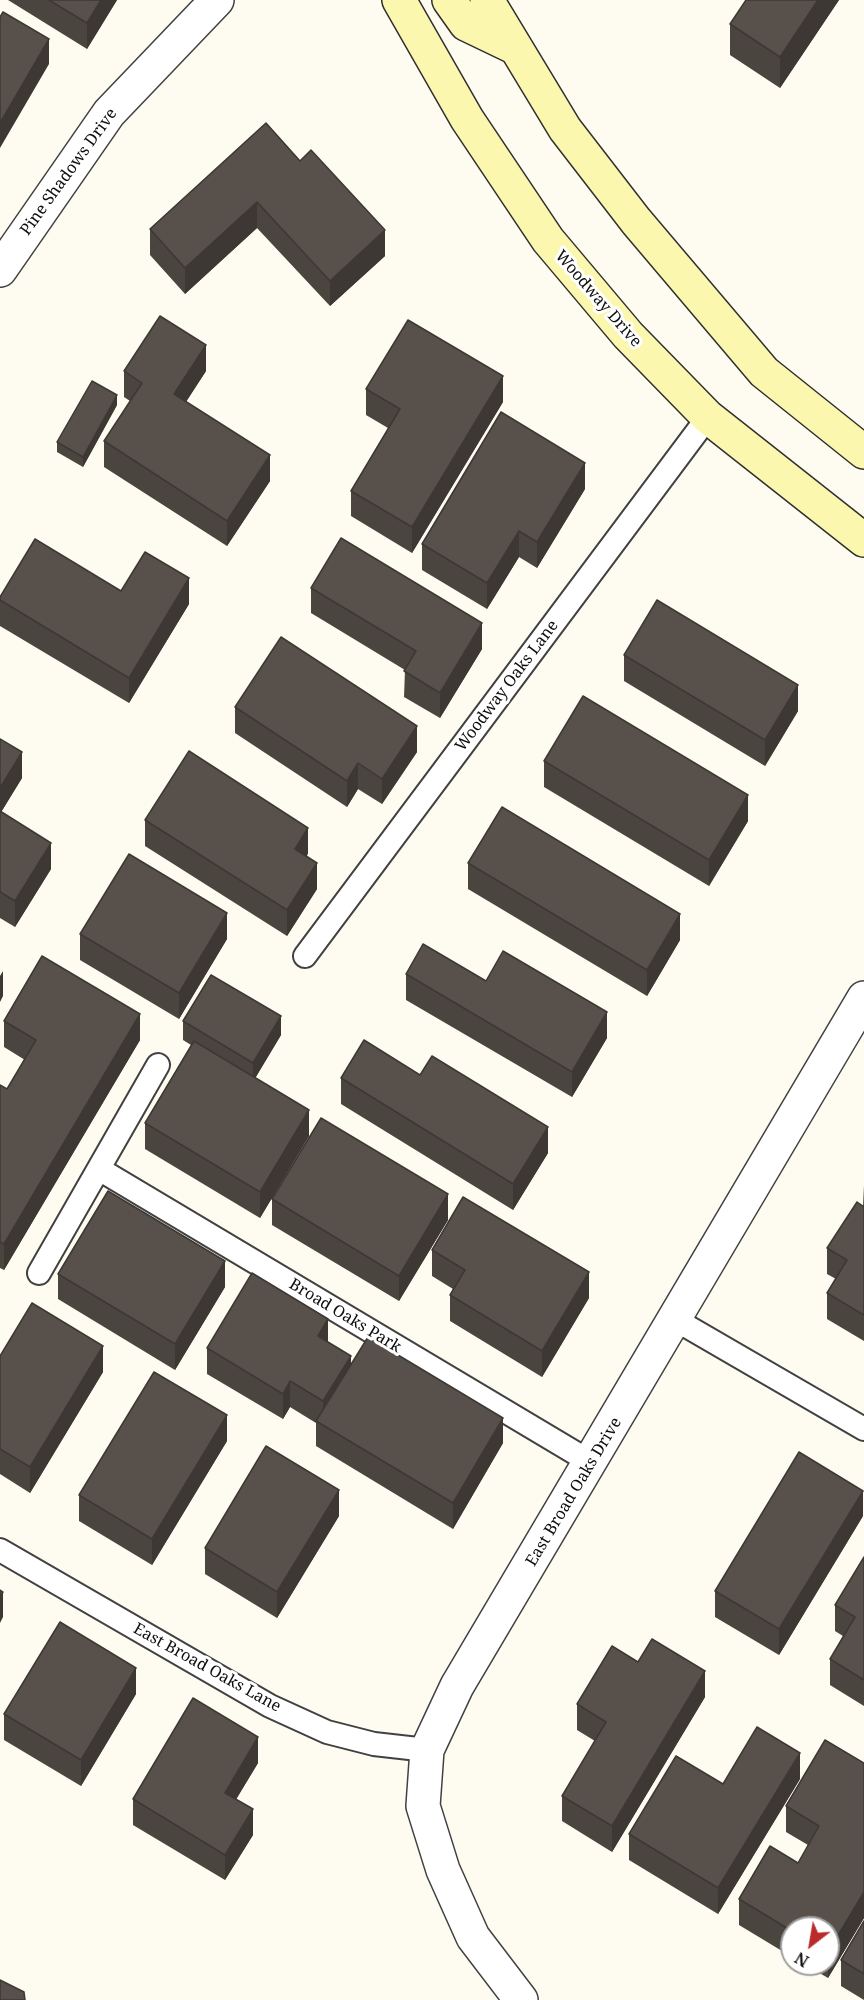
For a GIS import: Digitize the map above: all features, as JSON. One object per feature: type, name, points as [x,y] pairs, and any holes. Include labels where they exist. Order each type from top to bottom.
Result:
[{"type":"main road","name":"Woodway Drive","points":[[399,0],[467,119],[548,240],[628,335],[708,417],[864,540]]},
{"type":"main road","points":[[449,0],[466,24],[516,48]]},
{"type":"main road","points":[[487,0],[565,129],[636,221],[764,372],[864,452]]},
{"type":"street","name":"Pine Shadows Drive","points":[[0,270],[109,113],[218,0]]},
{"type":"street","name":"East Broad Oaks Drive","points":[[521,2000],[473,1937],[443,1870],[423,1806],[427,1750],[457,1686],[592,1463],[864,998]]},
{"type":"lane","name":"Woodway Oaks Lane","points":[[305,956],[708,417]]},
{"type":"lane","points":[[39,1273],[158,1065]]},
{"type":"lane","name":"Broad Oaks Park","points":[[99,1169],[592,1463]]},
{"type":"lane","points":[[676,1320],[864,1429]]},
{"type":"lane","name":"East Broad Oaks Lane","points":[[0,1550],[270,1706],[327,1732],[374,1744],[427,1750]]},
{"type":"building","points":[[49,0],[101,0],[87,23]]},
{"type":"building","points":[[746,0],[818,0],[780,57],[730,24]]},
{"type":"building","points":[[3,12],[49,39],[0,123],[0,17]]},
{"type":"building","points":[[266,123],[300,161],[311,150],[385,230],[330,281],[257,202],[185,268],[150,229]]},
{"type":"building","points":[[160,316],[206,345],[174,394],[270,455],[227,521],[104,441],[142,383],[124,371]]},
{"type":"building","points":[[408,320],[503,376],[412,527],[351,491],[400,409],[366,389]]},
{"type":"building","points":[[92,381],[117,395],[83,457],[57,442]]},
{"type":"building","points":[[501,412],[585,463],[537,542],[519,531],[487,583],[422,544]]},
{"type":"building","points":[[341,538],[482,623],[440,693],[404,671],[416,651],[311,588]]},
{"type":"building","points":[[35,539],[121,591],[145,552],[189,578],[129,678],[0,600]]},
{"type":"building","points":[[657,600],[798,685],[765,740],[624,655]]},
{"type":"building","points":[[281,637],[417,726],[382,779],[358,763],[347,781],[235,707]]},
{"type":"building","points":[[583,696],[748,795],[709,860],[544,761]]},
{"type":"building","points":[[0,739],[22,752],[0,788]]},
{"type":"building","points":[[189,751],[308,828],[295,849],[317,863],[287,910],[145,820]]},
{"type":"building","points":[[502,807],[680,914],[647,970],[468,863]]},
{"type":"building","points":[[0,811],[51,843],[15,901],[0,892]]},
{"type":"building","points":[[129,854],[227,913],[179,993],[80,934]]},
{"type":"building","points":[[423,944],[486,981],[503,951],[607,1012],[572,1072],[406,974]]},
{"type":"building","points":[[42,956],[140,1014],[4,1244],[0,1242],[0,1085],[7,1089],[36,1040],[4,1021]]},
{"type":"building","points":[[211,975],[281,1016],[253,1063],[183,1021]]},
{"type":"building","points":[[364,1040],[420,1075],[432,1056],[548,1127],[513,1184],[341,1078]]},
{"type":"building","points":[[194,1041],[309,1110],[260,1192],[145,1123]]},
{"type":"building","points":[[321,1118],[448,1194],[399,1276],[272,1199]]},
{"type":"building","points":[[108,1191],[225,1261],[175,1344],[58,1274]]},
{"type":"building","points":[[463,1197],[589,1272],[542,1351],[450,1295],[465,1270],[432,1250]]},
{"type":"building","points":[[857,1202],[864,1207],[864,1315],[827,1293],[847,1260],[827,1248]]},
{"type":"building","points":[[252,1273],[328,1319],[318,1336],[351,1356],[323,1401],[290,1381],[283,1394],[207,1348]]},
{"type":"building","points":[[32,1303],[103,1346],[30,1467],[0,1449],[0,1356]]},
{"type":"building","points":[[368,1337],[503,1418],[453,1503],[316,1421]]},
{"type":"building","points":[[154,1372],[227,1415],[152,1539],[79,1495]]},
{"type":"building","points":[[266,1446],[339,1490],[277,1592],[205,1548]]},
{"type":"building","points":[[799,1452],[863,1491],[779,1629],[715,1591]]},
{"type":"building","points":[[864,1557],[864,1680],[830,1659],[855,1617],[835,1605]]},
{"type":"building","points":[[60,1622],[136,1668],[81,1760],[4,1714]]},
{"type":"building","points":[[652,1639],[705,1671],[612,1826],[562,1796],[606,1722],[577,1704],[612,1646],[638,1662]]},
{"type":"building","points":[[193,1698],[258,1737],[225,1793],[253,1809],[225,1855],[133,1799]]},
{"type":"building","points":[[757,1727],[800,1753],[718,1888],[629,1834],[676,1756],[723,1784]]},
{"type":"building","points":[[825,1740],[864,1763],[864,1892],[840,1932],[840,1916],[780,1916],[780,1924],[739,1899],[770,1846],[798,1863],[819,1826],[786,1806]]},
{"type":"building","points":[[864,1921],[864,1974],[841,1960]]},
{"type":"building","points":[[0,1980],[24,1992],[25,2000],[0,2000]]}]
